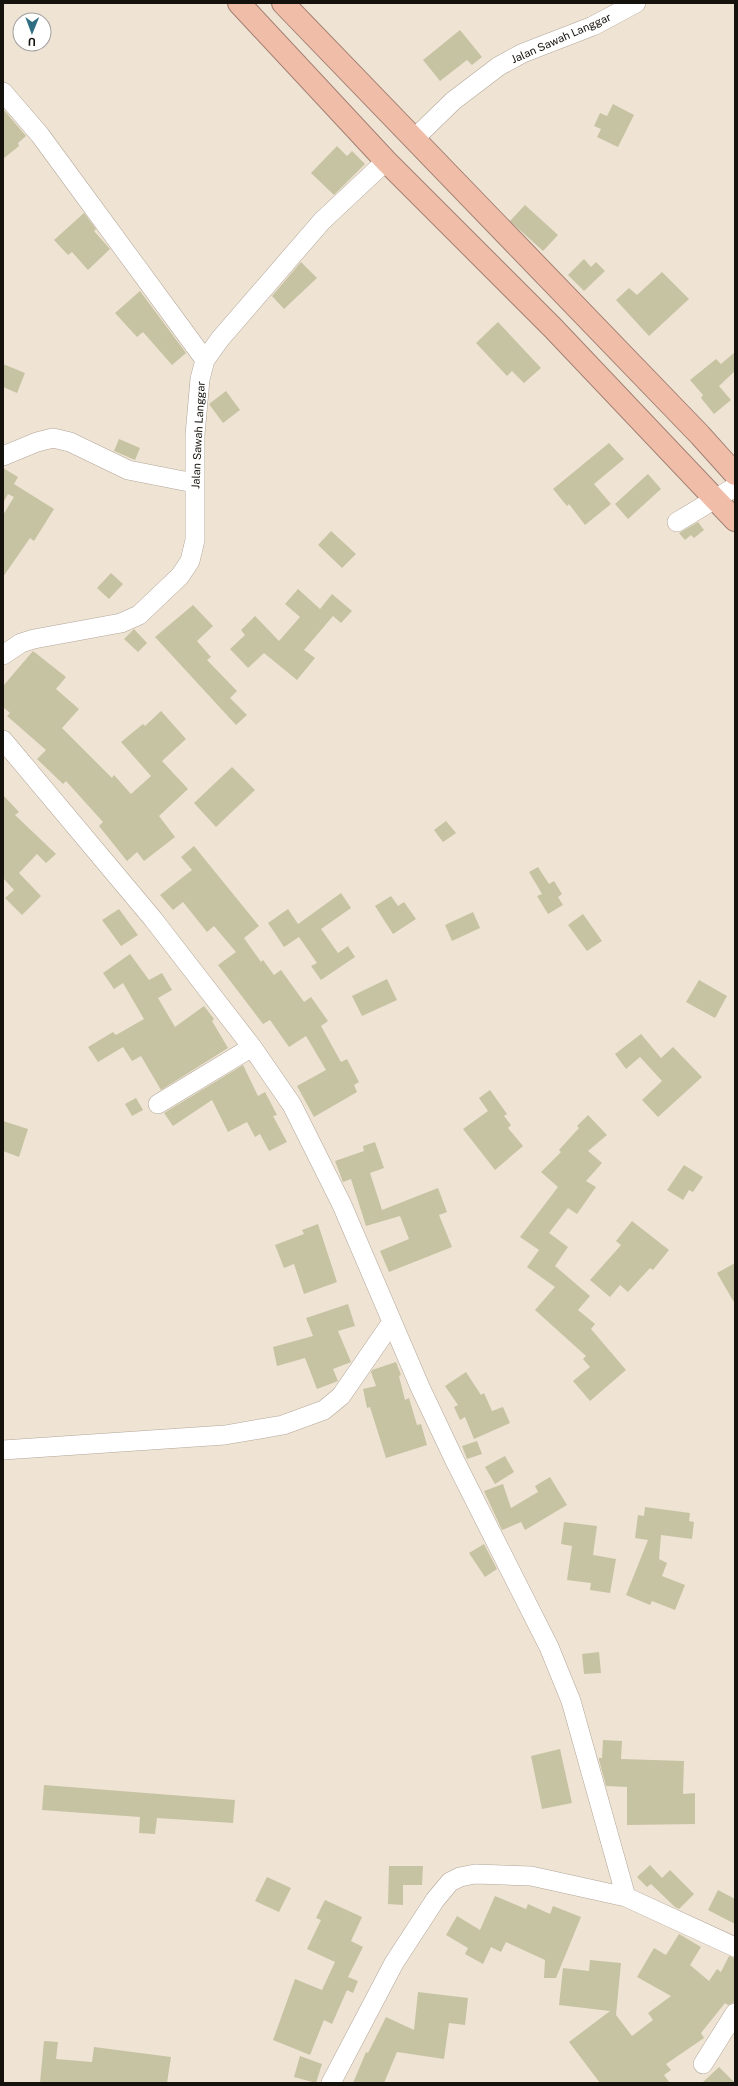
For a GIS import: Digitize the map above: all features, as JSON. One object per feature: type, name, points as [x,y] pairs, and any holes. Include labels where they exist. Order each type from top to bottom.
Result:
[{"type":"highway","points":[[239,3],[386,161],[553,328],[668,447],[714,500],[735,520]]},
{"type":"highway","points":[[283,3],[700,435],[735,474]]},
{"type":"street","name":"Jalan Sawah Langgar","points":[[414,139],[453,101],[499,66],[523,53],[593,26],[636,3]]},
{"type":"street","points":[[3,92],[40,135],[204,360]]},
{"type":"street","name":"Jalan Sawah Langgar","points":[[3,655],[20,643],[52,634],[106,627],[122,623],[139,615],[180,576],[190,560],[195,540],[195,435],[200,379],[204,360],[220,338],[322,221],[386,161]]},
{"type":"street","points":[[3,456],[37,442],[53,438],[70,442],[128,470],[194,483]]},
{"type":"street","points":[[677,522],[735,487]]},
{"type":"street","points":[[3,740],[153,919],[252,1047],[292,1105],[342,1205],[392,1322],[455,1461],[549,1647],[571,1701],[626,1896]]},
{"type":"street","points":[[158,1104],[252,1047]]},
{"type":"street","points":[[3,1450],[225,1435],[282,1425],[324,1410],[341,1396],[392,1322]]},
{"type":"street","points":[[331,2083],[394,1962],[435,1900],[450,1882],[460,1877],[475,1874],[531,1876],[626,1896],[735,1947]]},
{"type":"street","points":[[703,2064],[735,2013]]},
{"type":"building","points":[[460,30],[482,57],[472,65],[467,60],[440,81],[423,60]]},
{"type":"building","points":[[613,104],[634,115],[618,147],[597,137],[601,129],[594,126],[600,113],[607,116]]},
{"type":"building","points":[[3,109],[26,136],[18,143],[19,146],[3,159]]},
{"type":"building","points":[[337,146],[347,156],[352,151],[365,164],[334,195],[311,173]]},
{"type":"building","points":[[525,205],[558,235],[543,251],[510,221]]},
{"type":"building","points":[[84,213],[96,229],[94,231],[110,249],[88,270],[72,252],[68,255],[54,240]]},
{"type":"building","points":[[584,259],[591,267],[596,262],[605,271],[584,291],[568,275]]},
{"type":"building","points":[[301,262],[317,278],[284,309],[272,296]]},
{"type":"building","points":[[662,272],[689,299],[649,336],[616,300],[629,288],[637,295]]},
{"type":"building","points":[[140,291],[186,353],[172,365],[143,332],[137,337],[115,313]]},
{"type":"building","points":[[498,322],[541,368],[524,383],[512,371],[507,376],[476,343]]},
{"type":"building","points":[[735,352],[735,371],[719,386],[731,400],[714,414],[701,398],[703,395],[690,380],[716,359],[721,364]]},
{"type":"building","points":[[3,364],[25,373],[17,393],[3,387]]},
{"type":"building","points":[[226,391],[240,410],[223,423],[209,404]]},
{"type":"building","points":[[119,439],[140,448],[135,460],[114,451]]},
{"type":"building","points":[[609,443],[624,459],[594,484],[611,504],[585,525],[569,504],[567,506],[553,489]]},
{"type":"building","points":[[3,468],[18,477],[14,484],[54,509],[34,541],[30,538],[3,577],[3,515],[14,497],[8,494],[3,503]]},
{"type":"building","points":[[648,474],[661,489],[628,519],[615,504]]},
{"type":"building","points":[[698,522],[704,530],[694,538],[691,535],[685,540],[679,533]]},
{"type":"building","points":[[331,531],[356,554],[342,568],[318,545]]},
{"type":"building","points":[[111,573],[123,584],[109,599],[97,588]]},
{"type":"building","points":[[298,589],[320,609],[332,594],[352,611],[341,623],[333,616],[304,650],[315,658],[297,680],[264,653],[248,668],[230,649],[245,635],[241,630],[255,616],[279,641],[300,617],[285,604]]},
{"type":"building","points":[[193,605],[213,626],[197,641],[211,657],[207,660],[237,691],[230,698],[247,715],[236,725],[155,637]]},
{"type":"building","points":[[134,629],[147,643],[138,652],[124,639]]},
{"type":"building","points":[[33,651],[66,677],[56,689],[79,709],[62,728],[112,778],[114,775],[131,794],[151,776],[121,742],[143,724],[145,726],[161,711],[186,739],[162,761],[188,789],[159,816],[175,837],[144,861],[137,852],[127,861],[99,826],[103,822],[66,781],[63,784],[37,759],[46,750],[7,716],[10,713],[3,707],[3,686]]},
{"type":"building","points":[[232,767],[255,790],[216,827],[194,803]]},
{"type":"building","points":[[3,795],[19,812],[15,815],[56,854],[46,863],[37,854],[19,873],[41,896],[22,915],[5,898],[14,890],[3,878]]},
{"type":"building","points":[[446,821],[456,833],[443,842],[434,830]]},
{"type":"building","points":[[194,846],[259,926],[244,938],[261,962],[263,960],[274,975],[281,970],[304,1002],[311,997],[328,1021],[321,1026],[341,1062],[347,1059],[359,1082],[354,1085],[357,1092],[314,1117],[297,1086],[326,1070],[306,1036],[289,1047],[270,1020],[263,1024],[218,965],[236,952],[214,926],[207,932],[183,902],[173,910],[160,895],[192,870],[181,857]]},
{"type":"building","points":[[538,867],[549,884],[554,881],[562,894],[558,897],[563,905],[548,914],[537,896],[542,894],[529,872]]},
{"type":"building","points":[[341,893],[351,908],[321,929],[338,953],[348,946],[355,957],[321,980],[311,966],[317,963],[299,937],[284,947],[268,923],[288,909],[298,924]]},
{"type":"building","points":[[391,896],[398,906],[404,902],[416,919],[393,934],[375,906]]},
{"type":"building","points":[[119,909],[138,935],[121,946],[102,920]]},
{"type":"building","points":[[473,912],[480,928],[452,941],[445,925]]},
{"type":"building","points":[[583,914],[602,941],[587,951],[568,925]]},
{"type":"building","points":[[130,954],[149,980],[162,973],[172,990],[158,998],[175,1027],[204,1006],[214,1019],[212,1021],[228,1048],[161,1090],[141,1056],[132,1061],[123,1047],[98,1062],[88,1047],[113,1032],[116,1035],[144,1019],[123,983],[114,989],[103,973]]},
{"type":"building","points":[[387,979],[397,1000],[362,1016],[352,996]]},
{"type":"building","points":[[699,980],[727,996],[715,1018],[686,1002]]},
{"type":"building","points":[[641,1034],[661,1058],[673,1047],[702,1077],[658,1117],[642,1100],[662,1081],[640,1057],[626,1069],[615,1054]]},
{"type":"building","points":[[243,1065],[258,1096],[265,1092],[277,1115],[273,1116],[287,1142],[269,1151],[260,1134],[255,1137],[247,1122],[228,1132],[212,1100],[173,1126],[164,1113]]},
{"type":"building","points":[[490,1090],[507,1114],[504,1116],[511,1125],[508,1128],[523,1146],[495,1170],[463,1129],[488,1111],[479,1098]]},
{"type":"building","points":[[136,1098],[143,1110],[132,1116],[125,1104]]},
{"type":"building","points":[[588,1115],[607,1135],[588,1151],[602,1163],[586,1181],[596,1187],[577,1214],[568,1208],[549,1233],[568,1247],[555,1266],[590,1296],[578,1310],[595,1324],[591,1329],[626,1370],[590,1401],[573,1381],[590,1367],[583,1359],[586,1356],[535,1310],[555,1287],[527,1267],[539,1250],[520,1237],[558,1187],[541,1172],[561,1152],[559,1150],[579,1128],[577,1126]]},
{"type":"building","points":[[3,1121],[28,1129],[19,1157],[3,1151]]},
{"type":"building","points":[[375,1142],[384,1168],[370,1173],[382,1210],[438,1188],[447,1212],[439,1215],[452,1247],[389,1272],[380,1251],[409,1239],[400,1216],[366,1226],[351,1179],[343,1182],[335,1161],[364,1151],[363,1146]]},
{"type":"building","points":[[684,1165],[703,1177],[693,1192],[689,1190],[683,1200],[667,1190]]},
{"type":"building","points":[[632,1221],[669,1250],[653,1270],[650,1268],[628,1292],[620,1285],[610,1297],[590,1280],[621,1245],[616,1241]]},
{"type":"building","points":[[318,1224],[337,1282],[304,1294],[294,1264],[284,1268],[275,1245],[304,1234],[302,1230]]},
{"type":"building","points":[[735,1263],[735,1304],[717,1273]]},
{"type":"building","points":[[348,1304],[355,1326],[338,1331],[351,1362],[333,1369],[338,1381],[317,1389],[305,1358],[277,1366],[273,1347],[313,1336],[306,1318]]},
{"type":"building","points":[[396,1362],[401,1375],[399,1376],[405,1400],[409,1398],[417,1425],[421,1424],[427,1445],[386,1458],[370,1407],[367,1408],[363,1389],[376,1386],[371,1372],[372,1370]]},
{"type":"building","points":[[466,1372],[481,1395],[484,1393],[492,1411],[503,1407],[510,1423],[474,1439],[465,1417],[460,1420],[454,1407],[458,1405],[445,1386]]},
{"type":"building","points":[[477,1441],[482,1454],[467,1459],[462,1446]]},
{"type":"building","points":[[505,1456],[514,1472],[495,1484],[485,1467]]},
{"type":"building","points":[[550,1477],[567,1505],[525,1530],[521,1522],[502,1530],[484,1491],[503,1484],[511,1508],[538,1492],[535,1486]]},
{"type":"building","points":[[645,1507],[690,1513],[689,1521],[694,1522],[692,1539],[661,1535],[659,1559],[667,1563],[662,1576],[685,1585],[675,1610],[652,1601],[650,1605],[626,1595],[648,1540],[635,1538],[638,1515],[644,1516]]},
{"type":"building","points":[[564,1522],[597,1526],[593,1555],[616,1559],[610,1593],[590,1590],[591,1583],[567,1580],[572,1546],[561,1544]]},
{"type":"building","points":[[484,1544],[497,1569],[485,1577],[469,1553]]},
{"type":"building","points":[[599,1652],[601,1673],[584,1674],[582,1654]]},
{"type":"building","points":[[603,1740],[622,1741],[621,1759],[684,1761],[683,1794],[695,1793],[695,1824],[627,1825],[627,1787],[606,1786],[599,1760],[599,1758],[602,1758]]},
{"type":"building","points":[[560,1749],[572,1803],[542,1809],[531,1756]]},
{"type":"building","points":[[44,1785],[235,1800],[233,1823],[157,1818],[155,1834],[139,1833],[140,1817],[42,1810]]},
{"type":"building","points":[[650,1865],[662,1878],[670,1870],[694,1894],[679,1909],[651,1884],[647,1887],[637,1877]]},
{"type":"building","points":[[389,1866],[423,1866],[422,1885],[403,1885],[403,1905],[388,1904]]},
{"type":"building","points":[[267,1877],[291,1888],[279,1912],[255,1901]]},
{"type":"building","points":[[718,1890],[735,1899],[735,1924],[708,1910]]},
{"type":"building","points":[[495,1896],[526,1909],[528,1904],[550,1914],[553,1906],[581,1917],[556,1978],[544,1978],[545,1960],[506,1942],[501,1952],[491,1947],[483,1964],[465,1954],[468,1948],[446,1935],[457,1916],[480,1930]]},
{"type":"building","points":[[325,1900],[362,1917],[351,1941],[363,1947],[348,1977],[358,1981],[353,1993],[347,1990],[332,2024],[324,2020],[310,2055],[273,2040],[295,1979],[322,1990],[335,1962],[307,1949],[321,1920],[316,1918]]},
{"type":"building","points":[[679,1934],[701,1947],[690,1965],[709,1981],[717,1969],[721,1972],[729,1956],[735,1958],[735,2002],[728,2005],[725,2003],[701,2033],[704,2038],[666,2064],[671,2070],[664,2075],[670,2083],[600,2083],[569,2042],[610,2011],[559,2005],[563,1968],[589,1971],[590,1960],[621,1963],[616,2015],[632,2036],[653,2020],[648,2013],[671,1996],[637,1977],[654,1948],[666,1955]]},
{"type":"building","points":[[418,1992],[468,1998],[465,2025],[449,2023],[444,2059],[397,2052],[384,2083],[353,2083],[366,2052],[368,2053],[386,2017],[414,2030]]},
{"type":"building","points":[[44,2041],[58,2042],[56,2059],[92,2062],[94,2047],[171,2057],[167,2083],[40,2083]]},
{"type":"building","points":[[300,2056],[322,2064],[316,2083],[294,2077]]},
{"type":"building","points":[[719,2067],[735,2083],[702,2083]]}]
